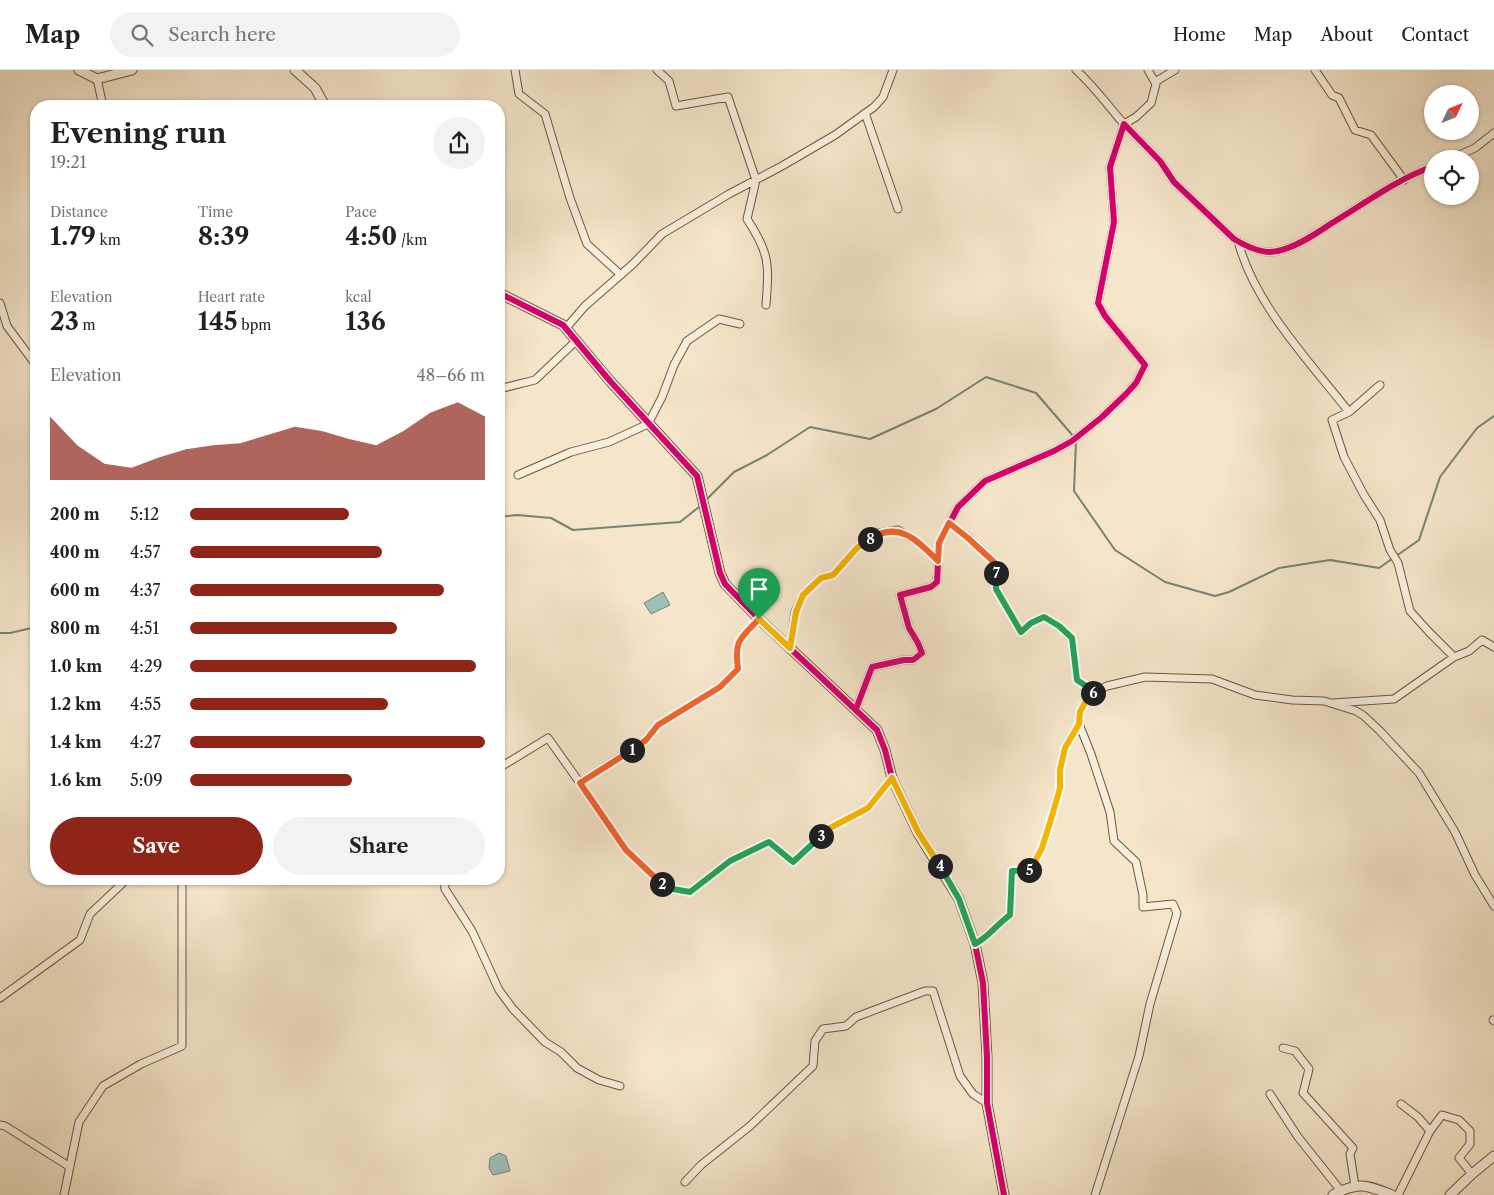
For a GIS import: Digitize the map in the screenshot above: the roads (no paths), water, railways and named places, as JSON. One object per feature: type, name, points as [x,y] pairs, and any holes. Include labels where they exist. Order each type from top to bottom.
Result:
[{"type":"street","points":[[78,70],[97,79],[132,70]]},
{"type":"street","points":[[295,70],[315,88],[322,100]]},
{"type":"street","points":[[516,70],[519,94],[545,114],[570,198],[587,244],[620,275]]},
{"type":"street","points":[[657,70],[669,81],[676,106],[728,97],[756,180],[747,220],[758,236],[767,255],[766,305]]},
{"type":"street","points":[[566,328],[585,306],[662,234],[729,194],[836,135],[880,102],[892,70]]},
{"type":"street","points":[[1076,70],[1096,88],[1102,99],[1160,162],[1174,182],[1238,241],[1268,252],[1281,250],[1310,237],[1404,180],[1424,171]]},
{"type":"street","points":[[856,709],[872,667],[904,660],[913,660],[922,653],[909,628],[900,596],[931,587],[937,582],[939,543],[958,507],[985,481],[1072,442],[1126,394],[1136,383],[1146,365],[1105,316],[1098,303],[1114,222],[1110,167],[1124,124],[1136,117],[1151,103],[1155,82],[1148,70]]},
{"type":"street","points":[[1155,82],[1176,70]]},
{"type":"street","points":[[1315,70],[1332,95],[1339,98],[1355,130],[1371,135],[1404,180]]},
{"type":"street","points":[[97,79],[102,100]]},
{"type":"street","points":[[865,113],[898,209]]},
{"type":"street","points":[[1470,150],[1485,142],[1494,133]]},
{"type":"street","points":[[1238,241],[1242,256],[1259,293],[1349,412]]},
{"type":"street","points":[[505,297],[563,325],[648,424],[697,476],[720,573],[725,584],[759,619],[877,730],[885,750],[892,778],[918,832],[959,899],[975,944],[983,983],[987,1057],[986,1103],[1004,1195]]},
{"type":"street","points":[[0,303],[7,326],[30,357]]},
{"type":"street","points":[[518,475],[571,452],[609,442],[648,424],[662,397],[674,365],[687,342],[719,319],[740,324]]},
{"type":"street","points":[[0,331],[7,326]]},
{"type":"street","points":[[505,388],[535,380],[577,340]]},
{"type":"street","points":[[1380,385],[1349,412],[1332,420],[1344,457],[1380,520],[1390,550],[1398,562],[1410,611],[1454,657]]},
{"type":"street","points":[[949,523],[996,564],[996,589],[1021,632],[1031,623],[1044,617],[1059,626],[1072,638],[1077,680],[1095,692]]},
{"type":"street","points":[[790,648],[796,612],[803,595],[821,578],[833,575],[857,548],[879,533],[898,530],[922,545],[938,561]]},
{"type":"street","points":[[580,783],[646,740],[658,725],[720,687],[738,669],[736,653],[738,642],[759,619]]},
{"type":"street","points":[[1331,703],[1394,699],[1454,657],[1469,652],[1482,640],[1494,647]]},
{"type":"street","points":[[975,944],[992,932],[998,923],[1010,915],[1012,871],[1031,869],[1042,848],[1060,788],[1060,770],[1065,748],[1079,724],[1080,712],[1090,694],[1107,686],[1145,677],[1212,679],[1255,695],[1292,700],[1324,701],[1364,716],[1419,773],[1455,832],[1475,876],[1494,906]]},
{"type":"street","points":[[1079,724],[1110,812],[1114,841],[1136,862],[1143,895],[1143,907],[1173,904],[1177,912],[1150,1004],[1136,1065],[1095,1195]]},
{"type":"street","points":[[505,764],[548,738],[626,850],[667,888],[690,892],[730,861],[769,842],[793,862],[830,828],[868,808],[892,778]]},
{"type":"street","points":[[0,998],[80,940],[90,914],[120,885]]},
{"type":"street","points":[[64,1195],[79,1122],[103,1086],[141,1064],[182,1046],[182,885]]},
{"type":"street","points":[[445,885],[445,889],[472,931],[499,990],[513,1009],[545,1042],[561,1052],[578,1068],[599,1080],[620,1086]]},
{"type":"street","points":[[686,1182],[701,1165],[750,1126],[813,1066],[815,1041],[823,1029],[846,1026],[856,1017],[925,990],[934,991],[960,1076],[973,1094],[986,1103]]},
{"type":"street","points":[[1283,1048],[1295,1051],[1309,1069],[1303,1093],[1353,1148],[1350,1154],[1355,1186]]},
{"type":"street","points":[[1270,1094],[1337,1193],[1355,1186],[1368,1186],[1392,1195]]},
{"type":"street","points":[[1401,1104],[1418,1117],[1430,1131]]},
{"type":"street","points":[[1398,1195],[1430,1131],[1442,1115],[1459,1120],[1470,1131],[1470,1144],[1459,1158],[1472,1174]]},
{"type":"street","points":[[0,1125],[5,1126],[70,1166]]},
{"type":"street","points":[[1450,1195],[1494,1156]]},
{"type":"water","points":[[663,592],[670,605],[651,614],[644,603]]},
{"type":"water","points":[[499,1153],[506,1156],[510,1171],[493,1175],[489,1168],[490,1158]]},
{"type":"waterway","points":[[708,498],[734,472],[767,455],[810,427],[870,439],[936,409],[986,377],[1036,393],[1074,437]]},
{"type":"waterway","points":[[1076,441],[1074,491],[1115,550],[1165,582],[1215,596],[1229,592],[1279,568],[1330,560],[1379,568],[1419,540],[1440,477],[1477,428],[1494,416]]},
{"type":"waterway","points":[[505,516],[517,515],[551,518],[573,530],[680,522],[699,507]]},
{"type":"waterway","points":[[0,633],[10,633],[30,628]]}]
